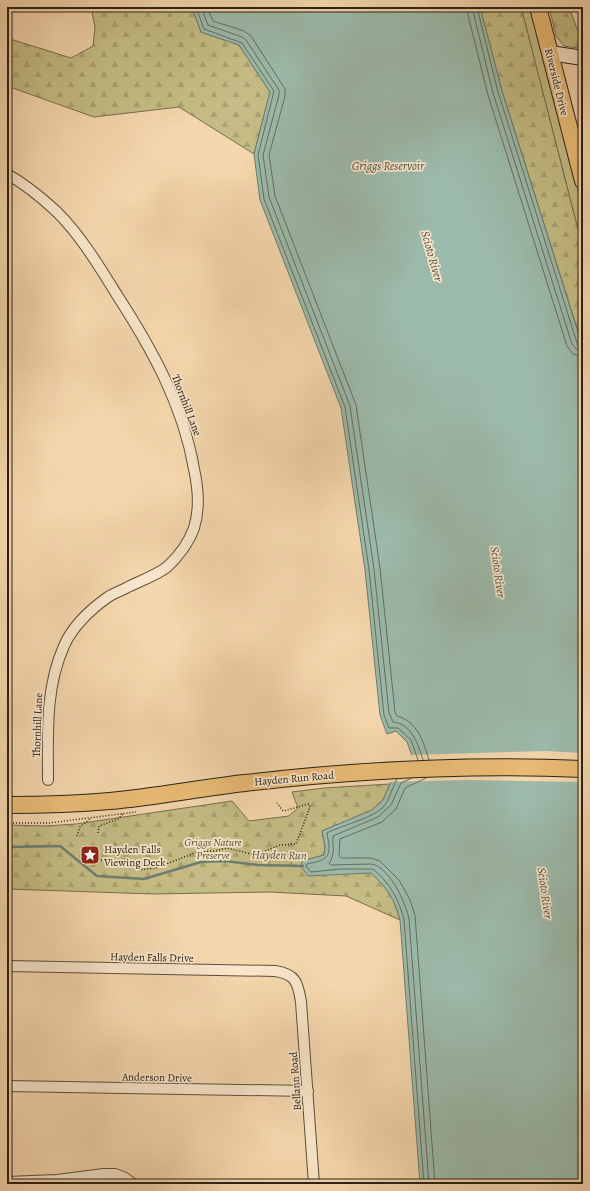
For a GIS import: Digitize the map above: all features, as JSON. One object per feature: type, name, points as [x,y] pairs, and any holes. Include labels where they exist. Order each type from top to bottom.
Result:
[{"type":"main road","name":"Riverside Drive","points":[[538,7],[583,181]]},
{"type":"main road","points":[[550,53],[583,58]]},
{"type":"main road","name":"Hayden Run Road","points":[[7,805],[111,801],[245,782],[403,769],[540,767],[583,769]]},
{"type":"street","name":"Thornhill Lane","points":[[7,174],[36,194],[56,211],[67,224],[92,254],[139,330],[160,369],[183,423],[192,456],[198,504],[194,528],[184,548],[166,567],[108,597],[86,616],[64,644],[56,665],[48,708],[48,780]]},
{"type":"street","name":"Hayden Falls Drive","points":[[7,966],[275,970],[285,972],[294,978]]},
{"type":"street","name":"Bellann Road","points":[[294,978],[299,988],[301,1002],[314,1184]]},
{"type":"street","name":"Anderson Drive","points":[[7,1086],[308,1091]]},
{"type":"street","points":[[7,1182],[57,1180],[115,1174],[125,1178],[133,1184]]},
{"type":"path","points":[[90,855],[106,862],[125,858],[138,870],[156,868],[197,852],[215,851],[227,848],[255,855],[280,846],[296,844],[310,807],[309,804],[283,810],[277,803]]},
{"type":"path","points":[[98,832],[99,826],[118,819],[123,814]]},
{"type":"path","points":[[77,836],[80,827],[91,818]]},
{"type":"green space","points":[[91,7],[192,7],[201,32],[239,45],[270,92],[254,154],[179,107],[94,117],[7,86],[7,38],[71,58],[93,46],[95,27]]},
{"type":"green space","points":[[480,7],[521,7],[583,249],[583,347],[502,91]]},
{"type":"green space","points":[[521,7],[530,7],[583,209],[583,249]]},
{"type":"green space","points":[[549,7],[569,7],[578,31],[583,36],[583,49],[564,46],[556,36]]},
{"type":"green space","name":"Griggs Nature Preserve","points":[[390,784],[383,800],[372,810],[322,831],[325,846],[324,855],[302,861],[340,873],[371,873],[390,894],[400,920],[346,896],[270,892],[153,894],[7,889],[7,825],[46,826],[76,824],[232,801],[249,821],[289,816],[298,808],[292,792],[324,788]]},
{"type":"water","name":"Griggs Reservoir","points":[[192,7],[480,7],[502,91],[583,348],[583,1184],[420,1184],[400,920],[393,900],[382,884],[371,873],[308,876],[301,867],[302,861],[324,855],[325,846],[322,831],[372,810],[383,800],[395,776],[416,767],[407,742],[396,731],[387,734],[380,715],[365,570],[341,408],[260,200],[254,154],[270,92],[239,45],[201,32]]},
{"type":"pier","points":[[546,751],[583,753],[583,782],[468,780],[388,782],[394,774],[413,766],[410,755]]},
{"type":"waterway","name":"Hayden Run","points":[[7,847],[60,846],[97,876],[144,879],[201,862],[225,861],[258,865],[303,866]]},
{"type":"place","name":"Hayden Falls Viewing Deck","points":[[90,855]]},
{"type":"water label","name":"Scioto River","points":[[432,256]]},
{"type":"water label","name":"Scioto River","points":[[498,572]]},
{"type":"water label","name":"Scioto River","points":[[545,893]]}]
